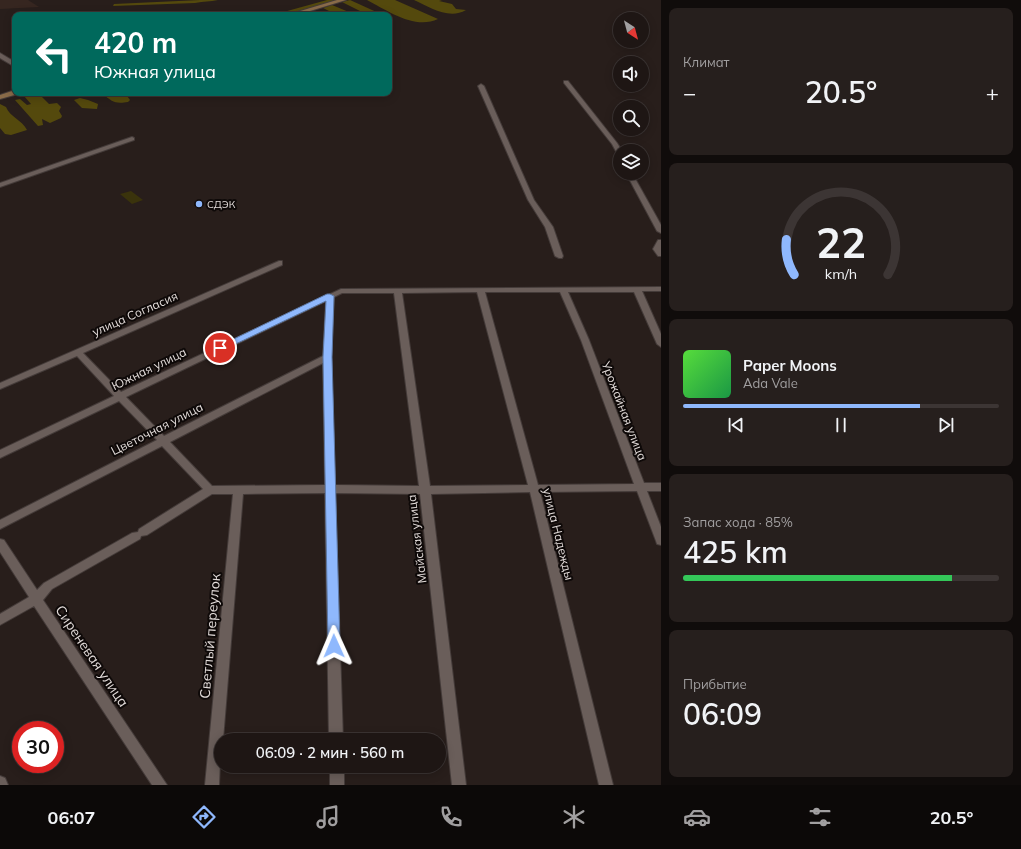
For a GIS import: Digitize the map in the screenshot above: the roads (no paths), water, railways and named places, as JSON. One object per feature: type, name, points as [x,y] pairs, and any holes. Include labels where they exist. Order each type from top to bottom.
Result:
[{"type":"main road","points":[[301,12],[343,0]]},
{"type":"main road","points":[[0,96],[12,93]]},
{"type":"street","points":[[0,50],[12,58]]},
{"type":"street","points":[[0,56],[12,63]]},
{"type":"street","points":[[566,82],[615,144]]},
{"type":"street","points":[[481,86],[531,200],[549,227],[560,256]]},
{"type":"street","points":[[0,185],[132,139]]},
{"type":"street","points":[[633,180],[661,231]]},
{"type":"street","points":[[661,242],[657,249],[661,254]]},
{"type":"street","name":"улица Согласия","points":[[0,386],[280,263]]},
{"type":"street","name":"Урожайная улица","points":[[563,289],[585,340],[661,541]]},
{"type":"street","points":[[637,289],[661,344]]},
{"type":"street","name":"Южная улица","points":[[0,454],[341,292],[398,290],[661,289]]},
{"type":"street","name":"Майская улица","points":[[398,290],[425,490],[459,785]]},
{"type":"street","name":"улица Надежды","points":[[480,290],[534,488],[606,785]]},
{"type":"street","points":[[330,296],[327,357],[336,733]]},
{"type":"street","points":[[78,352],[119,397],[163,440],[210,490]]},
{"type":"street","name":"Цветочная улица","points":[[0,525],[327,357]]},
{"type":"street","points":[[0,620],[36,599],[48,586],[140,534],[210,490],[425,490],[661,487]]},
{"type":"street","name":"Светлый переулок","points":[[212,785],[238,490]]},
{"type":"street","name":"Сиреневая улица","points":[[0,543],[160,785]]},
{"type":"street","points":[[337,773],[337,785]]},
{"type":"place","name":"СДЭК","points":[[199,204]]}]
